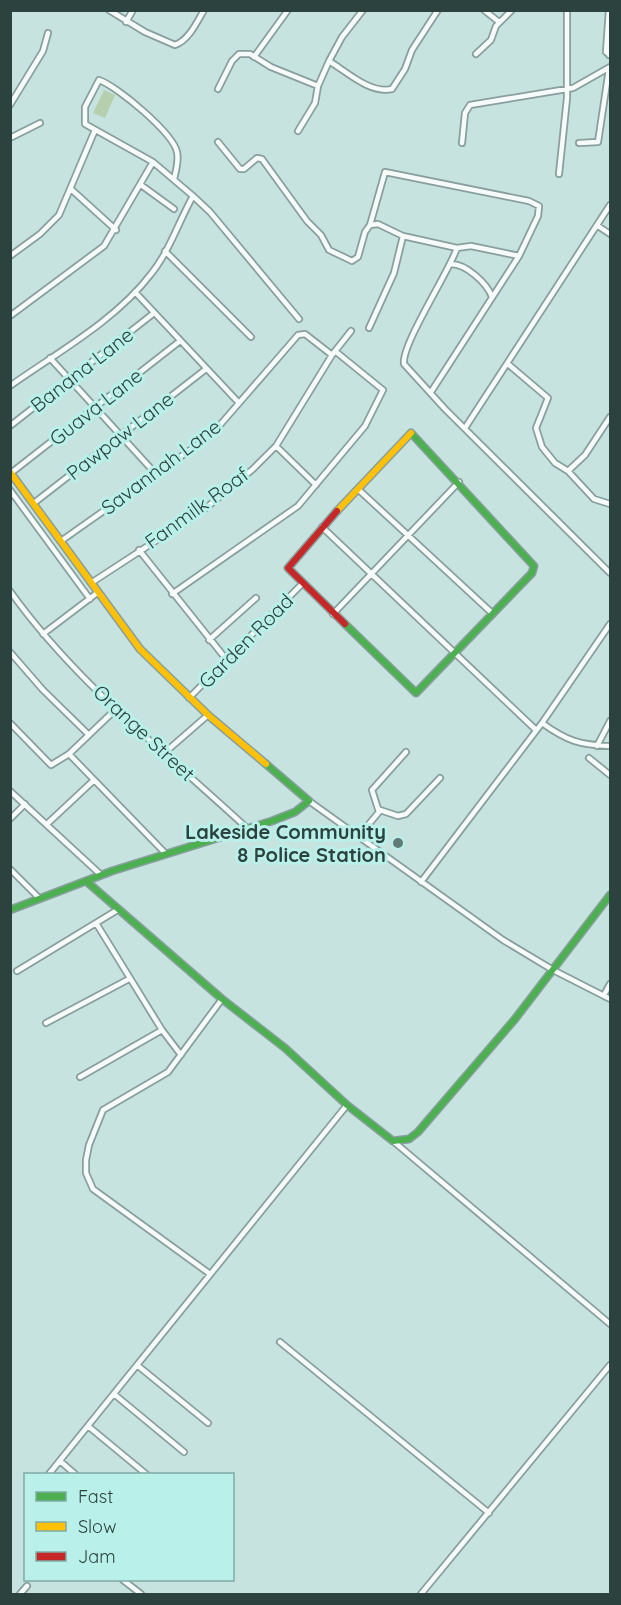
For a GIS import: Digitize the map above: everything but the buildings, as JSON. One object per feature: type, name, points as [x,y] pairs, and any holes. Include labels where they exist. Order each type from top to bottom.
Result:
[{"type":"street","points":[[109,10],[126,22],[175,45],[182,42],[195,27],[204,10]]},
{"type":"street","points":[[126,22],[133,10]]},
{"type":"street","points":[[254,57],[288,10]]},
{"type":"street","points":[[298,131],[315,103],[318,86],[329,61],[342,37],[363,10]]},
{"type":"street","points":[[329,61],[371,87],[380,90],[392,89],[405,69],[412,50],[438,10]]},
{"type":"street","points":[[484,10],[499,22]]},
{"type":"street","points":[[476,54],[491,40],[499,22],[512,10]]},
{"type":"street","points":[[559,174],[566,89],[567,10]]},
{"type":"street","points":[[609,10],[606,52],[610,55]]},
{"type":"street","points":[[10,105],[40,57],[48,33]]},
{"type":"street","points":[[610,37],[610,55]]},
{"type":"street","points":[[218,90],[236,55],[254,57],[271,67],[318,86]]},
{"type":"street","points":[[462,143],[465,113],[470,105],[566,89],[583,84],[610,68]]},
{"type":"street","points":[[579,143],[598,141],[610,68]]},
{"type":"street","points":[[174,179],[177,152],[171,141],[139,109],[100,80],[95,85],[83,122],[153,162],[193,196],[210,212],[299,320]]},
{"type":"street","points":[[10,138],[40,123]]},
{"type":"street","points":[[10,256],[51,224],[72,190],[95,130]]},
{"type":"street","points":[[218,142],[240,169],[244,169],[257,158],[262,159],[307,221],[321,235],[329,250],[348,261],[358,257],[385,172],[529,201],[538,206],[538,216],[519,256],[431,392]]},
{"type":"street","points":[[10,316],[95,255],[116,230],[153,162]]},
{"type":"street","points":[[141,184],[174,209]]},
{"type":"street","points":[[72,190],[116,230]]},
{"type":"street","points":[[10,386],[109,315],[135,292],[153,272],[193,196]]},
{"type":"street","points":[[465,428],[610,205]]},
{"type":"street","points":[[370,225],[378,224],[404,236],[457,248],[471,246],[519,256]]},
{"type":"street","points":[[598,226],[610,234]]},
{"type":"street","points":[[369,328],[397,266],[404,236]]},
{"type":"street","points":[[457,248],[452,264],[403,360],[412,374],[610,573]]},
{"type":"street","points":[[165,250],[251,337]]},
{"type":"street","points":[[452,264],[461,264],[488,286],[492,297]]},
{"type":"street","points":[[135,292],[239,403]]},
{"type":"street","name":"Banana Lane","points":[[10,426],[154,314]]},
{"type":"street","name":"Fanmilk Roaf","points":[[91,583],[234,487],[276,446],[334,353],[351,331]]},
{"type":"street","name":"Savannah Lane","points":[[61,541],[200,443],[239,403],[298,335],[305,334],[334,353]]},
{"type":"street","name":"Guava Lane","points":[[11,472],[180,341]]},
{"type":"street","points":[[172,594],[270,528],[298,506],[365,426],[383,395],[380,386],[334,353]]},
{"type":"street","points":[[50,358],[155,473]]},
{"type":"street","points":[[508,364],[547,395],[536,428],[538,438],[555,463],[568,471],[594,499],[610,504]]},
{"type":"street","name":"Pawpaw Lane","points":[[34,503],[122,437],[206,369]]},
{"type":"street","points":[[568,471],[585,455],[610,417]]},
{"type":"street","points":[[411,433],[459,482],[534,566],[532,573],[494,614],[416,693],[288,568],[322,527],[411,433]]},
{"type":"street","points":[[276,446],[316,485]]},
{"type":"street","points":[[11,472],[140,649],[208,715],[309,801],[494,934],[553,970],[610,999]]},
{"type":"street","points":[[333,614],[459,482]]},
{"type":"street","points":[[10,490],[90,599]]},
{"type":"street","points":[[358,490],[494,614]]},
{"type":"street","points":[[322,527],[536,730]]},
{"type":"street","points":[[139,550],[226,659]]},
{"type":"street","name":"Garden Road","points":[[189,698],[302,584]]},
{"type":"street","name":"Orange Street","points":[[10,591],[43,634],[162,755],[248,829]]},
{"type":"street","points":[[43,634],[98,593]]},
{"type":"street","points":[[10,602],[16,598]]},
{"type":"street","points":[[209,640],[256,598]]},
{"type":"street","points":[[421,882],[477,812],[610,624]]},
{"type":"street","points":[[10,652],[43,690],[89,735]]},
{"type":"street","points":[[10,723],[51,765],[69,754],[116,708]]},
{"type":"street","points":[[162,755],[208,715]]},
{"type":"street","points":[[597,746],[610,721]]},
{"type":"street","points":[[542,723],[569,741],[610,746]]},
{"type":"street","points":[[406,752],[372,790],[380,810],[398,816],[406,814],[440,778]]},
{"type":"street","points":[[69,754],[166,854]]},
{"type":"street","points":[[590,758],[610,775]]},
{"type":"street","points":[[47,824],[93,781]]},
{"type":"street","points":[[10,791],[101,875]]},
{"type":"street","points":[[10,910],[101,875],[295,812],[309,801]]},
{"type":"street","points":[[10,819],[25,804]]},
{"type":"street","points":[[359,836],[380,810]]},
{"type":"street","points":[[10,869],[40,899]]},
{"type":"street","points":[[86,881],[222,999],[285,1048],[347,1105],[610,1324]]},
{"type":"street","points":[[393,1141],[409,1139],[418,1132],[515,1019],[610,895]]},
{"type":"street","points":[[17,971],[119,909]]},
{"type":"street","points":[[96,923],[162,1030],[182,1055]]},
{"type":"street","points":[[46,1023],[129,979]]},
{"type":"street","points":[[604,995],[610,984]]},
{"type":"street","points":[[210,1274],[93,1189],[86,1173],[89,1144],[103,1110],[158,1080],[182,1055],[222,999]]},
{"type":"street","points":[[80,1077],[162,1030]]},
{"type":"street","points":[[50,1473],[347,1105]]},
{"type":"street","points":[[280,1342],[489,1513]]},
{"type":"street","points":[[137,1365],[208,1423]]},
{"type":"street","points":[[421,1594],[610,1365]]},
{"type":"street","points":[[114,1394],[184,1452]]},
{"type":"street","points":[[88,1426],[145,1473]]},
{"type":"street","points":[[60,1461],[74,1473]]},
{"type":"street","points":[[124,1581],[141,1594]]},
{"type":"street","points":[[22,1594],[27,1586]]},
{"type":"green space","points":[[104,90],[115,95],[105,118],[93,113]]},
{"type":"traffic: fast","points":[[345,624],[416,693],[532,573],[534,566],[411,433]]},
{"type":"traffic: fast","points":[[10,910],[112,871],[272,821],[295,812],[309,801],[266,764]]},
{"type":"traffic: fast","points":[[86,881],[222,999],[285,1048],[347,1105],[393,1141],[409,1139],[418,1132],[515,1019],[610,895]]},
{"type":"traffic: slow","points":[[337,511],[411,433]]},
{"type":"traffic: slow","points":[[10,472],[140,649],[208,715],[266,764]]},
{"type":"traffic: jam","points":[[337,511],[288,568],[345,624]]},
{"type":"place","name":"Lakeside Community 8 Police Station","points":[[398,843]]}]
